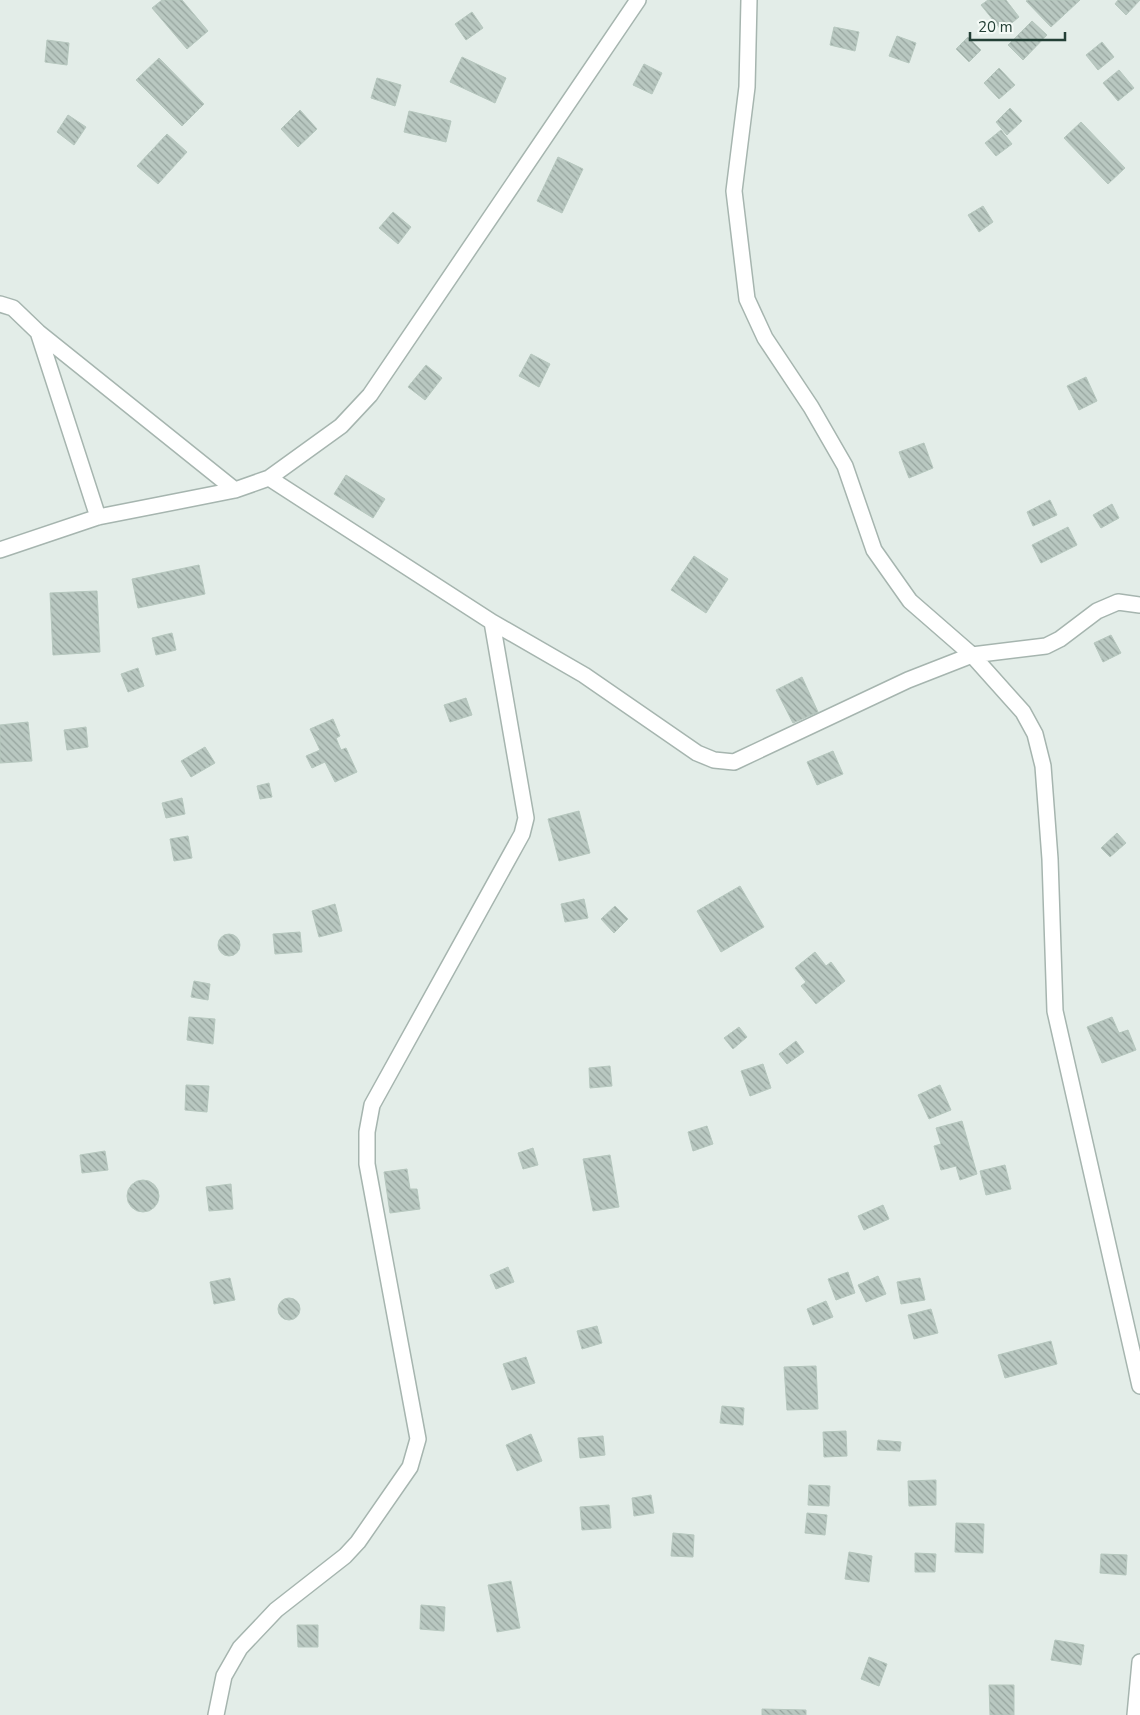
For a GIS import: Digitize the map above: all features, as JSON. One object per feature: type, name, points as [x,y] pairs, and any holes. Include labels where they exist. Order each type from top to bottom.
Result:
[{"type":"street","points":[[0,550],[98,517],[235,490],[269,478],[341,426],[370,395],[638,0]]},
{"type":"street","points":[[749,0],[747,87],[734,191],[747,299],[765,338],[810,407],[845,466],[874,550],[910,601],[972,655],[1023,712],[1034,734],[1043,766],[1050,859],[1055,1011],[1140,1386]]},
{"type":"street","points":[[0,304],[14,308],[38,332],[235,490]]},
{"type":"street","points":[[38,332],[98,517]]},
{"type":"street","points":[[269,478],[492,622],[584,676],[697,754],[714,760],[734,762],[908,680],[972,655],[1046,646],[1060,639],[1097,611],[1118,602],[1140,604]]},
{"type":"street","points":[[216,1715],[224,1676],[240,1648],[276,1610],[345,1556],[358,1542],[410,1467],[415,1451],[418,1438],[366,1164],[366,1132],[372,1105],[522,834],[526,818],[492,622]]},
{"type":"street","points":[[1135,1715],[1140,1662]]},
{"type":"building","points":[[162,0],[182,0],[208,31],[187,49],[152,8]]},
{"type":"building","points":[[988,0],[1006,0],[1019,17],[1002,31],[981,5]]},
{"type":"building","points":[[1080,0],[1051,27],[1026,1]]},
{"type":"building","points":[[1118,0],[1140,0],[1126,15],[1115,4]]},
{"type":"building","points":[[472,12],[483,28],[466,40],[455,24]]},
{"type":"building","points":[[1032,21],[1047,35],[1023,60],[1008,45]]},
{"type":"building","points":[[834,27],[859,32],[855,51],[830,45]]},
{"type":"building","points":[[897,36],[916,43],[909,63],[889,56]]},
{"type":"building","points":[[968,37],[981,50],[969,62],[956,49]]},
{"type":"building","points":[[47,40],[69,43],[67,65],[45,62]]},
{"type":"building","points":[[1102,42],[1114,57],[1098,70],[1086,55]]},
{"type":"building","points":[[462,57],[506,78],[495,103],[450,82]]},
{"type":"building","points":[[159,58],[204,104],[182,126],[136,80]]},
{"type":"building","points":[[644,64],[662,73],[652,94],[633,85]]},
{"type":"building","points":[[999,68],[1015,85],[999,99],[984,83]]},
{"type":"building","points":[[1119,70],[1134,88],[1118,101],[1103,83]]},
{"type":"building","points":[[377,78],[401,85],[395,106],[371,98]]},
{"type":"building","points":[[1010,108],[1022,121],[1007,135],[996,122]]},
{"type":"building","points":[[300,110],[317,129],[298,147],[281,129]]},
{"type":"building","points":[[409,111],[451,121],[446,142],[404,132]]},
{"type":"building","points":[[68,115],[86,127],[74,145],[57,132]]},
{"type":"building","points":[[1081,122],[1125,168],[1108,184],[1064,138]]},
{"type":"building","points":[[1001,130],[1012,144],[996,156],[985,143]]},
{"type":"building","points":[[167,134],[187,152],[158,184],[137,166]]},
{"type":"building","points":[[558,157],[583,169],[562,213],[537,201]]},
{"type":"building","points":[[983,206],[993,222],[979,232],[968,215]]},
{"type":"building","points":[[393,212],[411,227],[398,244],[379,228]]},
{"type":"building","points":[[531,354],[550,364],[539,387],[519,376]]},
{"type":"building","points":[[426,365],[442,378],[425,400],[408,387]]},
{"type":"building","points":[[1086,377],[1097,401],[1079,410],[1067,386]]},
{"type":"building","points":[[924,443],[933,468],[909,478],[899,452]]},
{"type":"building","points":[[346,475],[385,499],[373,518],[334,494]]},
{"type":"building","points":[[1050,500],[1057,515],[1033,526],[1027,512]]},
{"type":"building","points":[[1112,504],[1119,518],[1101,528],[1093,515]]},
{"type":"building","points":[[1068,527],[1077,545],[1041,563],[1032,545]]},
{"type":"building","points":[[694,556],[728,579],[706,613],[671,590]]},
{"type":"building","points":[[199,565],[205,594],[138,608],[132,579]]},
{"type":"building","points":[[97,591],[100,652],[53,655],[50,593]]},
{"type":"building","points":[[172,633],[176,650],[156,655],[152,638]]},
{"type":"building","points":[[1111,635],[1121,653],[1103,662],[1094,643]]},
{"type":"building","points":[[138,668],[144,686],[128,692],[121,674]]},
{"type":"building","points":[[802,677],[818,712],[793,723],[776,690]]},
{"type":"building","points":[[466,698],[472,715],[450,722],[444,705]]},
{"type":"building","points":[[333,719],[340,736],[336,738],[341,750],[346,748],[357,772],[335,782],[325,762],[312,768],[306,756],[320,750],[310,729]]},
{"type":"building","points":[[28,722],[32,761],[0,763],[0,725]]},
{"type":"building","points":[[86,727],[88,747],[67,750],[64,730]]},
{"type":"building","points":[[205,747],[215,763],[191,777],[181,761]]},
{"type":"building","points":[[833,751],[843,774],[817,785],[807,762]]},
{"type":"building","points":[[269,783],[272,797],[260,799],[257,786]]},
{"type":"building","points":[[182,798],[185,814],[166,818],[162,803]]},
{"type":"building","points":[[579,811],[590,853],[559,861],[548,819]]},
{"type":"building","points":[[1117,833],[1126,843],[1110,857],[1101,848]]},
{"type":"building","points":[[188,836],[192,858],[174,861],[170,839]]},
{"type":"building","points":[[740,886],[764,927],[721,952],[697,911]]},
{"type":"building","points":[[584,899],[588,918],[565,922],[561,904]]},
{"type":"building","points":[[335,904],[342,931],[319,937],[312,911]]},
{"type":"building","points":[[615,906],[628,919],[614,933],[601,919]]},
{"type":"building","points":[[300,932],[302,952],[275,954],[273,934]]},
{"type":"building","points":[[225,934],[233,934],[240,941],[240,949],[233,956],[225,956],[218,949],[218,941]]},
{"type":"building","points":[[815,952],[826,966],[831,962],[845,981],[816,1004],[801,986],[806,982],[795,968]]},
{"type":"building","points":[[194,981],[210,984],[208,1000],[191,997]]},
{"type":"building","points":[[189,1017],[215,1019],[213,1044],[187,1040]]},
{"type":"building","points":[[1112,1017],[1119,1033],[1128,1030],[1136,1050],[1102,1063],[1087,1027]]},
{"type":"building","points":[[739,1027],[747,1037],[733,1049],[724,1038]]},
{"type":"building","points":[[796,1041],[804,1052],[787,1064],[779,1054]]},
{"type":"building","points":[[763,1064],[771,1088],[750,1096],[741,1071]]},
{"type":"building","points":[[610,1066],[612,1086],[590,1088],[589,1068]]},
{"type":"building","points":[[186,1085],[209,1086],[207,1112],[185,1110]]},
{"type":"building","points":[[940,1085],[951,1110],[929,1119],[918,1095]]},
{"type":"building","points":[[962,1121],[977,1174],[960,1180],[956,1166],[941,1170],[934,1146],[941,1144],[936,1128]]},
{"type":"building","points":[[707,1126],[713,1144],[693,1151],[688,1132]]},
{"type":"building","points":[[533,1148],[538,1165],[523,1169],[518,1153]]},
{"type":"building","points":[[105,1151],[108,1170],[82,1173],[80,1155]]},
{"type":"building","points":[[610,1155],[619,1207],[593,1211],[583,1159]]},
{"type":"building","points":[[1005,1165],[1011,1189],[986,1195],[980,1171]]},
{"type":"building","points":[[407,1169],[410,1189],[417,1189],[420,1209],[390,1213],[384,1172]]},
{"type":"building","points":[[143,1180],[149,1181],[154,1185],[158,1190],[158,1202],[154,1207],[149,1211],[143,1212],[137,1211],[132,1207],[128,1202],[127,1196],[128,1190],[132,1185],[137,1181]]},
{"type":"building","points":[[231,1184],[233,1209],[209,1211],[206,1187]]},
{"type":"building","points":[[883,1205],[889,1219],[864,1230],[858,1216]]},
{"type":"building","points":[[508,1267],[514,1282],[496,1289],[490,1275]]},
{"type":"building","points":[[848,1272],[855,1293],[836,1300],[828,1279]]},
{"type":"building","points":[[878,1276],[886,1294],[866,1302],[858,1285]]},
{"type":"building","points":[[230,1278],[235,1300],[214,1304],[210,1282]]},
{"type":"building","points":[[920,1278],[925,1300],[901,1304],[897,1282]]},
{"type":"building","points":[[289,1298],[297,1301],[300,1309],[297,1317],[289,1320],[281,1317],[278,1309],[281,1301]]},
{"type":"building","points":[[826,1301],[833,1317],[813,1325],[807,1309]]},
{"type":"building","points":[[931,1309],[938,1333],[914,1339],[908,1315]]},
{"type":"building","points":[[597,1326],[602,1343],[582,1349],[577,1331]]},
{"type":"building","points":[[1051,1341],[1057,1364],[1005,1378],[998,1355]]},
{"type":"building","points":[[526,1357],[535,1383],[512,1390],[503,1364]]},
{"type":"building","points":[[816,1366],[818,1409],[787,1410],[784,1367]]},
{"type":"building","points":[[722,1406],[744,1408],[743,1425],[720,1423]]},
{"type":"building","points":[[846,1431],[847,1456],[824,1457],[823,1432]]},
{"type":"building","points":[[531,1434],[542,1461],[517,1471],[506,1445]]},
{"type":"building","points":[[603,1436],[605,1455],[580,1458],[578,1438]]},
{"type":"building","points":[[878,1440],[901,1442],[900,1451],[877,1450]]},
{"type":"building","points":[[936,1480],[936,1505],[909,1506],[908,1481]]},
{"type":"building","points":[[809,1485],[830,1486],[829,1506],[808,1505]]},
{"type":"building","points":[[651,1495],[654,1513],[634,1516],[632,1498]]},
{"type":"building","points":[[609,1505],[611,1528],[582,1530],[580,1507]]},
{"type":"building","points":[[807,1513],[827,1515],[825,1535],[805,1533]]},
{"type":"building","points":[[956,1523],[984,1524],[983,1553],[955,1552]]},
{"type":"building","points":[[673,1533],[694,1535],[693,1557],[671,1556]]},
{"type":"building","points":[[849,1552],[872,1556],[869,1582],[845,1579]]},
{"type":"building","points":[[915,1553],[936,1554],[935,1572],[915,1572]]},
{"type":"building","points":[[1101,1554],[1127,1555],[1126,1575],[1100,1573]]},
{"type":"building","points":[[511,1581],[520,1628],[497,1632],[488,1585]]},
{"type":"building","points":[[421,1605],[445,1607],[444,1631],[420,1629]]},
{"type":"building","points":[[297,1625],[318,1625],[318,1647],[298,1647]]},
{"type":"building","points":[[1055,1640],[1084,1645],[1081,1665],[1051,1660]]},
{"type":"building","points":[[869,1657],[887,1664],[879,1686],[861,1679]]},
{"type":"building","points":[[989,1685],[1014,1685],[1014,1715],[990,1715]]},
{"type":"building","points":[[762,1709],[806,1710],[806,1715],[762,1715]]}]
